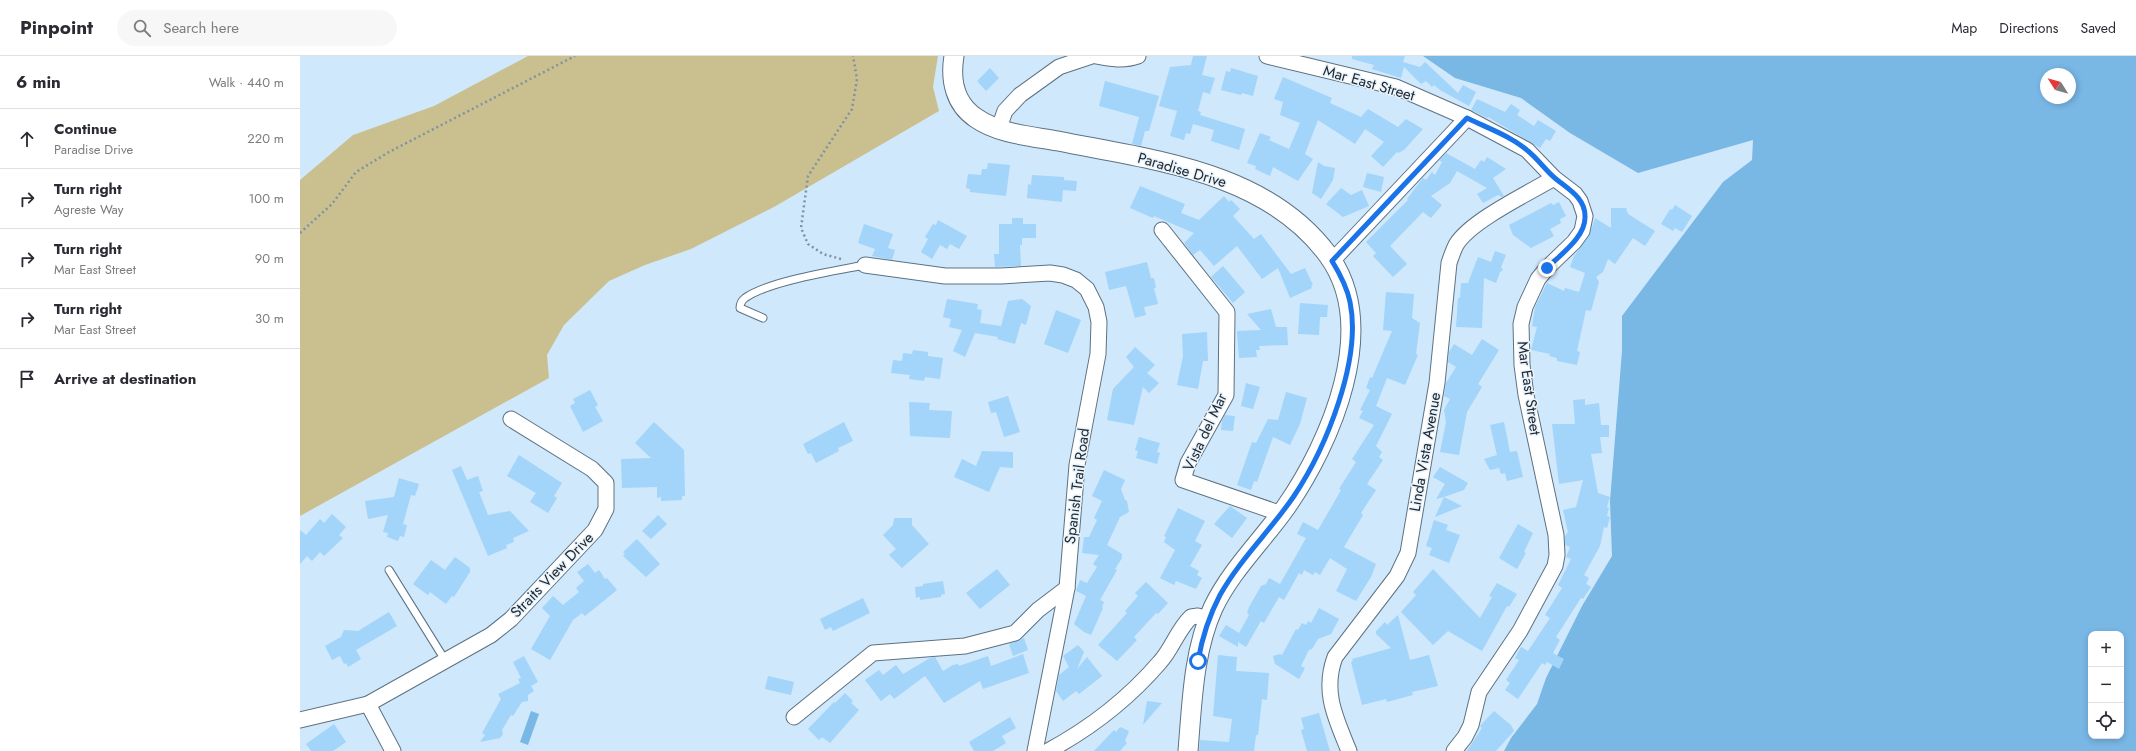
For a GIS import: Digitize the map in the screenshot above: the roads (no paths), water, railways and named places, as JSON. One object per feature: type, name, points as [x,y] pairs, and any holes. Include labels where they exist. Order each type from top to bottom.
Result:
[{"type":"street","name":"Paradise Drive","points":[[954,56],[953,82],[960,102],[978,120],[999,128],[1165,163],[1221,179],[1256,195],[1287,215],[1312,236],[1332,261],[1342,278],[1350,302],[1352,331],[1349,359],[1340,396],[1322,443],[1302,482],[1282,514],[1228,581],[1209,620],[1196,675],[1188,751]]},
{"type":"street","points":[[999,128],[1005,111],[1014,100],[1059,62],[1092,56]]},
{"type":"street","points":[[1096,56],[1114,59],[1130,59],[1138,56]]},
{"type":"street","name":"Mar East Street","points":[[1267,56],[1396,87],[1467,118],[1527,150],[1554,178],[1575,194],[1580,201],[1585,216],[1582,231],[1574,242],[1547,268],[1531,293],[1525,307],[1521,324],[1521,344],[1526,395],[1556,535],[1556,560],[1550,578],[1520,631],[1479,692],[1471,724],[1465,737],[1454,751]]},
{"type":"street","points":[[1332,261],[1467,118]]},
{"type":"street","name":"Linda Vista Avenue","points":[[1349,751],[1336,720],[1329,690],[1329,673],[1335,657],[1397,576],[1408,553],[1437,383],[1449,263],[1456,245],[1470,230],[1554,178]]},
{"type":"street","name":"Vista del Mar","points":[[1162,230],[1228,312],[1226,395],[1188,463],[1183,480],[1282,514]]},
{"type":"street","name":"Spanish Trail Road","points":[[865,265],[945,276],[1001,276],[1050,273],[1071,277],[1087,289],[1096,307],[1098,322],[1098,354],[1077,465],[1067,588],[1036,751]]},
{"type":"street","name":"Straits View Drive","points":[[300,720],[368,704],[491,635],[511,619],[595,530],[606,510],[606,483],[592,469],[512,419]]},
{"type":"street","points":[[794,717],[873,653],[965,646],[1015,633],[1038,610],[1067,588]]},
{"type":"street","points":[[1048,751],[1078,734],[1134,688],[1164,657],[1191,617],[1198,616],[1209,620]]},
{"type":"street","points":[[368,704],[393,751]]},
{"type":"lane","points":[[763,318],[740,308],[740,303],[744,298],[769,288],[865,265]]},
{"type":"lane","points":[[389,570],[444,660]]},
{"type":"water","points":[[1423,56],[2136,56],[2136,751],[1504,751],[1511,738],[1537,704],[1546,678],[1582,606],[1612,556],[1610,501],[1622,351],[1622,316],[1723,182],[1752,160],[1753,140],[1638,173],[1570,133],[1521,98],[1455,78]]},
{"type":"water","points":[[531,711],[539,714],[528,745],[520,742]]}]
